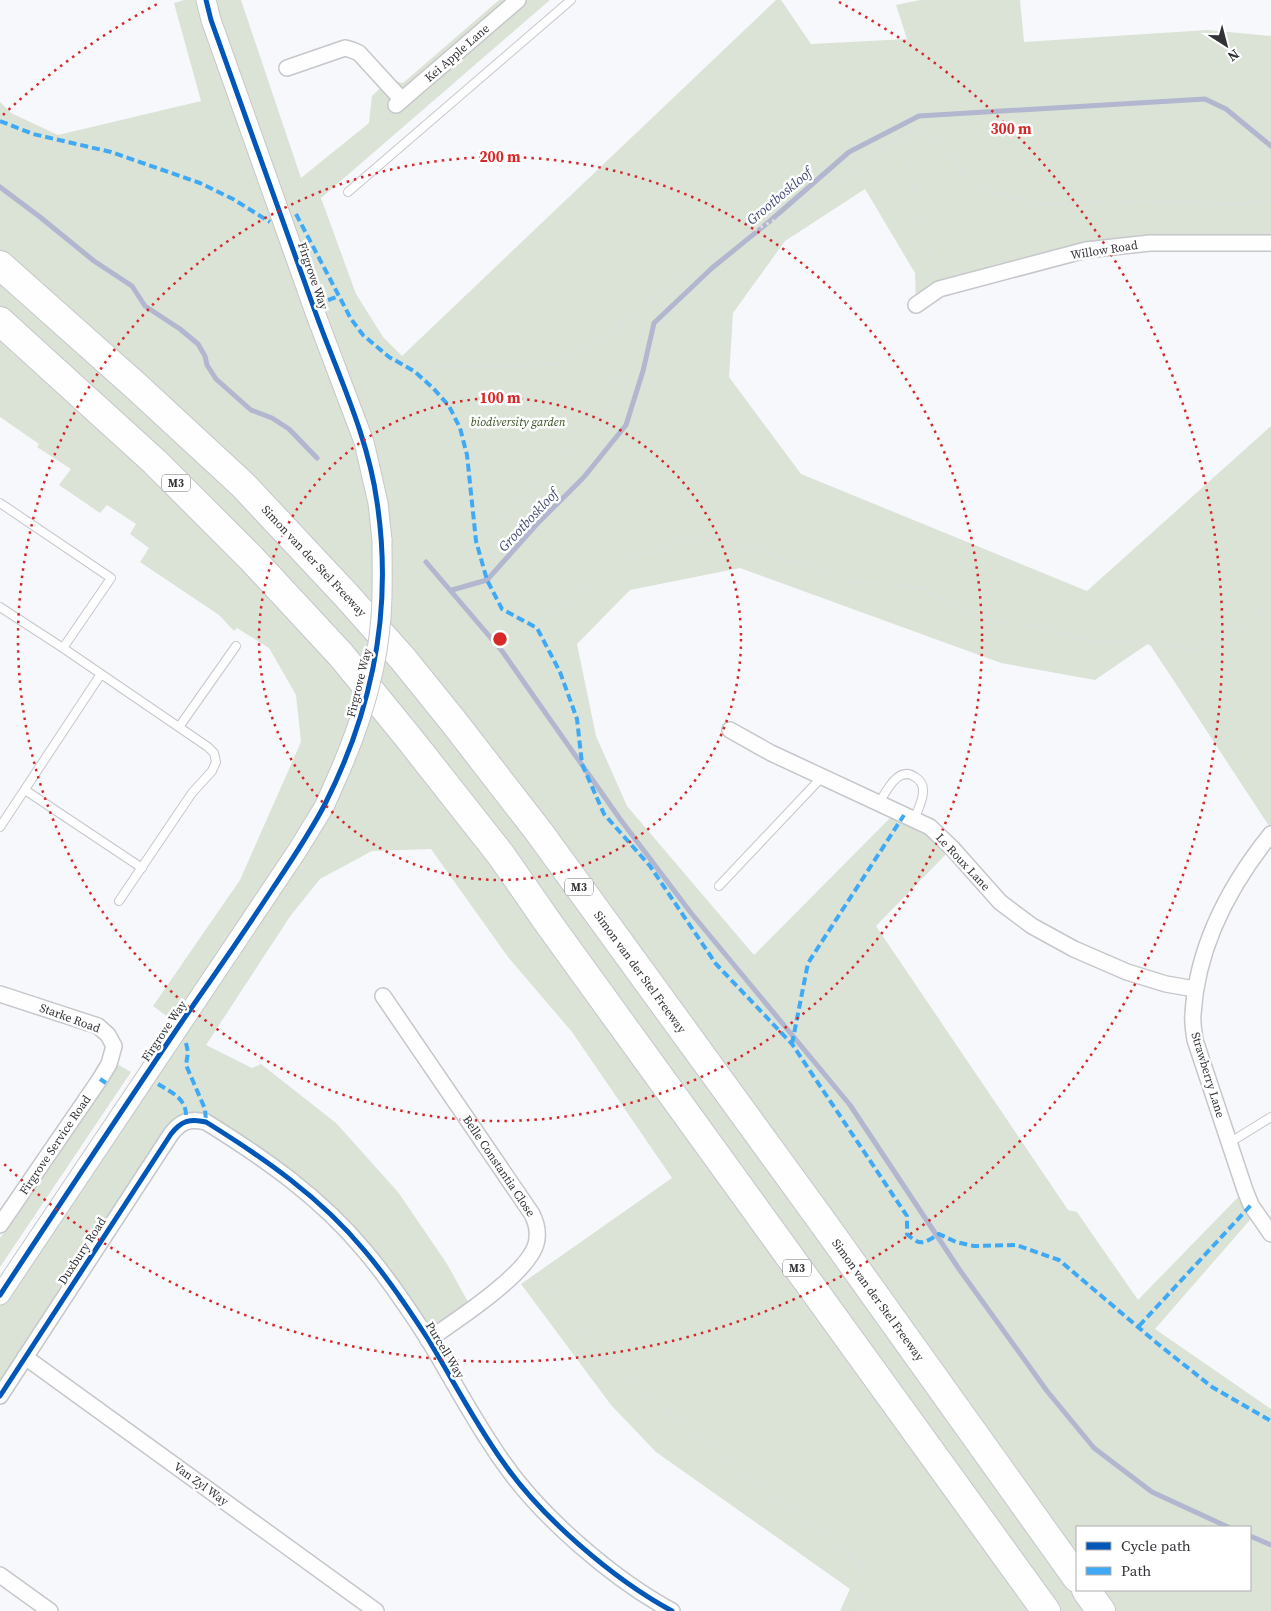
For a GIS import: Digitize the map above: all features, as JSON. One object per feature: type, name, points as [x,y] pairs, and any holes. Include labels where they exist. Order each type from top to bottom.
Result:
[{"type":"highway","name":"Simon van der Stel Freeway","points":[[0,265],[137,387],[243,485],[340,588],[403,659],[454,721],[539,832],[824,1224],[1076,1577]]},
{"type":"highway","name":"M3","points":[[0,321],[154,462],[251,558],[341,655],[408,736],[501,855],[768,1228],[1046,1611]]},
{"type":"highway","points":[[1087,1591],[1101,1611]]},
{"type":"street","name":"Firgrove Way","points":[[0,1295],[292,859],[324,806],[355,736],[366,701],[378,644],[383,584],[382,540],[376,495],[364,442],[316,315],[214,29],[206,0]]},
{"type":"street","name":"Kei Apple Lane","points":[[399,103],[518,0]]},
{"type":"street","points":[[287,68],[345,48],[352,50],[359,53],[399,103]]},
{"type":"street","name":"Willow Road","points":[[916,304],[939,289],[1086,250],[1150,243],[1271,243]]},
{"type":"street","name":"Le Roux Lane","points":[[730,730],[772,753],[930,827],[952,848],[1000,902],[1032,926],[1074,949],[1127,972],[1166,984],[1195,990]]},
{"type":"street","name":"Strawberry Lane","points":[[1271,834],[1256,852],[1234,886],[1218,917],[1195,990],[1192,1016],[1196,1040],[1251,1205],[1271,1234]]},
{"type":"street","name":"Starke Road","points":[[0,994],[98,1026],[108,1035],[114,1046],[109,1064]]},
{"type":"street","name":"Belle Constantia Close","points":[[384,996],[537,1224],[536,1245],[518,1270],[472,1309],[428,1340]]},
{"type":"street","name":"Firgrove Service Road","points":[[0,1225],[109,1064]]},
{"type":"street","name":"Purcell Way","points":[[186,1121],[195,1119],[206,1122],[277,1169],[341,1224],[364,1249],[387,1279],[428,1340],[477,1424],[521,1486],[574,1540],[629,1584],[666,1610]]},
{"type":"street","name":"Duxbury Road","points":[[0,1396],[171,1134],[178,1125],[186,1121]]},
{"type":"street","name":"Van Zyl Way","points":[[25,1357],[376,1611]]},
{"type":"street","points":[[0,1575],[50,1611]]},
{"type":"lane","points":[[348,192],[571,0]]},
{"type":"lane","points":[[0,503],[111,578],[64,648]]},
{"type":"lane","points":[[0,607],[64,648],[214,753],[216,762],[212,771],[192,793],[119,901]]},
{"type":"lane","points":[[179,728],[236,646]]},
{"type":"lane","points":[[0,828],[101,674]]},
{"type":"lane","points":[[879,804],[898,776],[906,774],[916,777],[923,788],[923,795],[914,820]]},
{"type":"lane","points":[[719,886],[822,777]]},
{"type":"lane","points":[[25,790],[142,868]]},
{"type":"lane","points":[[1229,1142],[1271,1117]]},
{"type":"path","points":[[296,214],[330,180],[376,139],[399,103]]},
{"type":"path","points":[[389,357],[416,365],[513,366],[558,364],[586,348],[622,323],[710,251],[809,204],[902,133],[923,131],[942,142],[962,170],[986,191],[1042,205],[1110,200],[1245,204],[1271,200]]},
{"type":"path","points":[[902,133],[939,289]]},
{"type":"path","points":[[476,541],[550,471],[610,407],[617,396],[618,375],[613,360],[612,343],[622,323]]},
{"type":"path","points":[[537,628],[592,579],[640,555],[686,540],[721,536],[785,560],[820,567],[853,583],[889,584],[924,588],[964,612],[998,622],[1046,628],[1091,641],[1150,642],[1190,650],[1209,643],[1271,607]]},
{"type":"path","points":[[1150,642],[1221,741],[1271,802]]},
{"type":"path","points":[[518,1270],[543,1282],[602,1358],[741,1471],[861,1564],[864,1587],[854,1611]]},
{"type":"green space","name":"biodiversity garden","points":[[184,0],[241,0],[301,178],[369,123],[372,96],[389,80],[403,83],[499,0],[550,0],[321,198],[356,294],[383,337],[402,356],[776,0],[781,0],[811,44],[907,39],[896,5],[920,0],[1020,0],[1024,42],[1207,30],[1271,36],[1271,243],[1151,243],[1004,273],[916,305],[915,273],[865,189],[785,241],[733,313],[729,377],[801,474],[1087,591],[1271,426],[1271,829],[1149,643],[1095,680],[1001,663],[740,568],[630,590],[577,644],[596,736],[627,806],[754,955],[896,812],[952,848],[876,926],[1068,1210],[1077,1212],[1138,1300],[1245,1190],[1256,1213],[1155,1329],[1271,1409],[1271,1611],[840,1611],[850,1589],[656,1452],[611,1405],[521,1284],[672,1178],[572,1032],[508,957],[431,849],[372,851],[320,879],[291,915],[206,1045],[252,1068],[261,1064],[336,1123],[398,1192],[447,1264],[472,1309],[428,1340],[364,1249],[233,1139],[186,1121],[0,1396],[0,1295],[179,1025],[153,1006],[240,880],[301,742],[296,695],[269,648],[237,628],[234,631],[219,615],[140,562],[149,548],[130,534],[136,524],[107,505],[100,513],[59,485],[71,469],[37,447],[39,444],[0,417],[0,102],[11,113],[58,135],[201,101],[174,3]]},
{"type":"green space","points":[[117,1064],[131,1072],[0,1267],[0,1238]]},
{"type":"waterway","name":"Grootboskloof","points":[[452,590],[487,580],[537,524],[584,477],[626,425],[643,371],[654,323],[712,268],[770,221],[849,152],[919,116],[1205,99],[1226,109],[1271,146]]},
{"type":"waterway","points":[[0,187],[94,261],[132,286],[145,306],[180,329],[198,344],[205,356],[207,365],[216,379],[251,410],[272,418],[289,429],[317,458]]},
{"type":"waterway","points":[[426,562],[502,651],[620,819],[691,913],[850,1105],[959,1269],[1047,1391],[1094,1448],[1152,1492],[1226,1526]]},
{"type":"waterway","points":[[1251,1536],[1271,1545]]},
{"type":"marked path","points":[[0,121],[33,134],[111,152],[200,183],[233,199],[270,222]]},
{"type":"marked path","points":[[296,214],[351,319],[363,335],[389,357],[414,371],[449,406],[460,428],[467,455],[476,541],[487,580],[502,609],[537,628],[560,672],[577,719],[582,764],[604,814],[650,866],[716,964],[792,1044],[907,1216],[907,1234],[919,1242],[926,1241],[939,1234],[956,1242],[974,1246],[1016,1245],[1059,1260],[1212,1387],[1271,1421]]},
{"type":"marked path","points":[[328,300],[339,296]]},
{"type":"marked path","points":[[792,1044],[808,963],[904,815]]},
{"type":"marked path","points":[[186,1043],[188,1052],[186,1065],[205,1109],[206,1122]]},
{"type":"marked path","points":[[100,1079],[106,1083]]},
{"type":"marked path","points":[[158,1084],[179,1098],[185,1107],[186,1121]]},
{"type":"marked path","points":[[1139,1326],[1251,1205]]},
{"type":"cycle path","points":[[0,1295],[313,826],[342,768],[356,732],[367,695],[375,657],[382,581],[381,542],[377,502],[367,453],[211,20],[206,0]]},
{"type":"cycle path","points":[[0,1396],[171,1134],[182,1123],[195,1120],[206,1122],[270,1164],[310,1196],[347,1231],[390,1282],[428,1339],[483,1432],[519,1483],[537,1504],[580,1545],[626,1582],[672,1611]]}]
